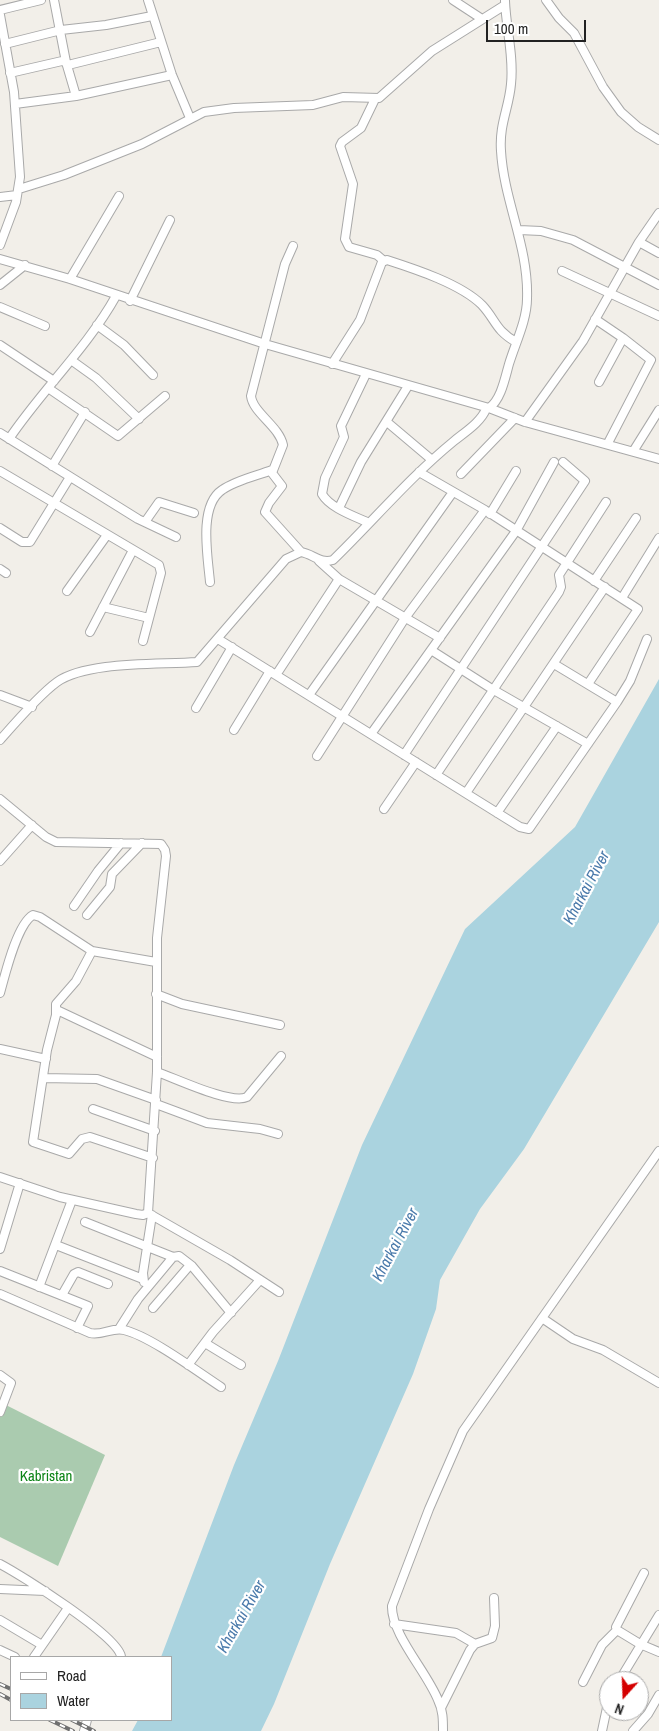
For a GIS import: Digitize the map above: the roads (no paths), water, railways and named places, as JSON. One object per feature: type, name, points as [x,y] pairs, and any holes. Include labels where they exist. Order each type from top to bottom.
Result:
[{"type":"street","points":[[0,10],[41,0]]},
{"type":"street","points":[[54,0],[67,64],[76,96]]},
{"type":"street","points":[[148,0],[172,76],[190,118]]},
{"type":"street","points":[[453,0],[482,19]]},
{"type":"street","points":[[546,0],[559,18],[574,33],[612,99],[638,127],[659,140]]},
{"type":"street","points":[[0,197],[64,175],[142,144],[204,112],[313,105],[343,97],[375,99],[385,94],[432,51],[505,2]]},
{"type":"street","points":[[319,560],[333,560],[419,472],[478,421],[496,401],[502,386],[528,300],[519,230],[510,209],[501,152],[500,128],[510,93],[511,75],[505,2]]},
{"type":"street","points":[[0,15],[15,104],[18,192],[0,246]]},
{"type":"street","points":[[5,44],[61,30],[152,16]]},
{"type":"street","points":[[10,73],[62,61],[67,64],[161,42]]},
{"type":"street","points":[[0,65],[8,62]]},
{"type":"street","points":[[15,104],[76,96],[172,76]]},
{"type":"street","points":[[375,99],[361,128],[342,142],[340,146],[353,184],[345,239],[349,246],[377,255],[384,260],[466,292],[483,306],[499,331],[516,342]]},
{"type":"street","points":[[70,279],[119,196]]},
{"type":"street","points":[[525,422],[566,367],[659,213]]},
{"type":"street","points":[[130,301],[170,220]]},
{"type":"street","points":[[519,230],[541,231],[573,240],[659,285]]},
{"type":"street","points":[[640,242],[659,253]]},
{"type":"street","points":[[293,246],[285,264],[251,396],[253,404],[282,440],[282,449],[272,470],[274,477],[282,486],[269,503],[265,512],[300,552],[319,560],[339,579],[405,618],[408,617],[440,638]]},
{"type":"street","points":[[0,259],[70,279],[130,301],[265,344],[488,409],[525,422],[659,458]]},
{"type":"street","points":[[332,364],[360,320],[384,260]]},
{"type":"street","points":[[0,285],[25,266]]},
{"type":"street","points":[[562,271],[659,316]]},
{"type":"street","points":[[9,439],[28,411],[71,360],[116,296]]},
{"type":"street","points":[[0,307],[44,326]]},
{"type":"street","points":[[596,319],[624,338],[651,360],[608,443]]},
{"type":"street","points":[[97,325],[124,345],[153,375]]},
{"type":"street","points":[[599,382],[624,338]]},
{"type":"street","points":[[0,345],[54,380]]},
{"type":"street","points":[[71,360],[96,378],[139,419]]},
{"type":"street","points":[[366,374],[340,426],[344,437],[334,456],[322,490],[324,498],[369,523]]},
{"type":"street","points":[[339,508],[361,462],[408,386]]},
{"type":"street","points":[[48,388],[118,436],[165,396]]},
{"type":"street","points":[[634,450],[659,410]]},
{"type":"street","points":[[52,466],[85,412]]},
{"type":"street","points":[[461,474],[515,418]]},
{"type":"street","points":[[386,422],[432,460]]},
{"type":"street","points":[[0,433],[145,522],[176,537]]},
{"type":"street","points":[[371,734],[516,530],[554,462]]},
{"type":"street","points":[[404,755],[585,481],[563,462]]},
{"type":"street","points":[[0,470],[162,568],[143,641]]},
{"type":"street","points":[[210,582],[206,540],[213,500],[223,489],[272,470]]},
{"type":"street","points":[[317,756],[405,618],[488,512],[516,471]]},
{"type":"street","points":[[419,472],[488,512],[638,609],[588,684]]},
{"type":"street","points":[[0,528],[22,542],[30,542],[70,477]]},
{"type":"street","points":[[309,695],[374,600],[453,492]]},
{"type":"street","points":[[145,522],[159,502],[194,513]]},
{"type":"street","points":[[436,775],[559,592],[561,587],[559,575],[606,502]]},
{"type":"street","points":[[594,581],[636,518]]},
{"type":"street","points":[[67,592],[107,535]]},
{"type":"street","points":[[622,598],[659,538]]},
{"type":"street","points":[[90,632],[133,550]]},
{"type":"street","points":[[0,740],[57,682],[66,678],[94,668],[197,662],[286,559],[300,552]]},
{"type":"street","points":[[234,730],[339,579]]},
{"type":"street","points":[[466,793],[605,587]]},
{"type":"street","points":[[103,607],[149,618]]},
{"type":"street","points":[[218,638],[497,813],[520,827],[529,829],[618,702],[630,681],[647,639]]},
{"type":"street","points":[[196,708],[232,647]]},
{"type":"street","points":[[431,650],[492,689],[588,744]]},
{"type":"street","points":[[554,664],[618,702]]},
{"type":"street","points":[[0,695],[32,708]]},
{"type":"street","points":[[497,813],[557,726]]},
{"type":"street","points":[[384,809],[416,762]]},
{"type":"street","points":[[0,799],[46,837],[56,842],[161,844],[165,850],[156,962],[157,1072],[150,1214],[143,1279],[146,1288]]},
{"type":"street","points":[[0,861],[32,825]]},
{"type":"street","points":[[74,906],[98,871],[122,843]]},
{"type":"street","points":[[87,915],[110,887],[112,874],[142,843]]},
{"type":"street","points":[[0,993],[8,966],[25,923],[32,915],[40,917],[92,951],[156,962]]},
{"type":"street","points":[[92,951],[76,981],[56,1004],[57,1010],[46,1058],[33,1142],[70,1154],[82,1139],[90,1137],[153,1158]]},
{"type":"street","points":[[156,994],[182,1004],[280,1025]]},
{"type":"street","points":[[57,1010],[157,1057]]},
{"type":"street","points":[[0,1049],[46,1058]]},
{"type":"street","points":[[157,1072],[220,1095],[240,1099],[247,1097],[281,1056]]},
{"type":"street","points":[[43,1078],[97,1079],[207,1123],[260,1129],[278,1134]]},
{"type":"street","points":[[93,1109],[155,1131]]},
{"type":"street","points":[[444,1731],[441,1708],[394,1624],[392,1606],[458,1440],[659,1151]]},
{"type":"street","points":[[0,1177],[72,1200],[136,1214],[150,1214],[279,1292]]},
{"type":"street","points":[[0,1249],[20,1184]]},
{"type":"street","points":[[38,1287],[72,1200]]},
{"type":"street","points":[[85,1222],[174,1257],[178,1256],[190,1264],[231,1313]]},
{"type":"street","points":[[56,1245],[143,1279]]},
{"type":"street","points":[[119,1329],[146,1288],[174,1257]]},
{"type":"street","points":[[153,1308],[190,1264]]},
{"type":"street","points":[[0,1271],[88,1306],[88,1311],[77,1328]]},
{"type":"street","points":[[62,1296],[74,1274],[78,1272],[108,1284]]},
{"type":"street","points":[[188,1365],[260,1280]]},
{"type":"street","points":[[0,1294],[97,1335],[119,1329],[132,1332],[221,1387]]},
{"type":"street","points":[[542,1318],[573,1339],[603,1350],[659,1383]]},
{"type":"street","points":[[205,1343],[241,1365]]},
{"type":"street","points":[[0,1374],[11,1383],[0,1412]]},
{"type":"street","points":[[0,1564],[46,1591],[114,1643],[121,1656]]},
{"type":"street","points":[[582,1682],[602,1645],[617,1630],[617,1623],[644,1572]]},
{"type":"street","points":[[0,1590],[46,1591]]},
{"type":"street","points":[[441,1708],[475,1644],[492,1638],[495,1626],[494,1598]]},
{"type":"street","points":[[35,1656],[68,1608]]},
{"type":"street","points":[[625,1671],[640,1644],[658,1619]]},
{"type":"street","points":[[0,1620],[42,1645]]},
{"type":"street","points":[[394,1624],[456,1633],[475,1644]]},
{"type":"street","points":[[617,1630],[640,1644],[659,1652]]},
{"type":"street","points":[[0,1650],[13,1656]]},
{"type":"street","points":[[633,1731],[648,1714],[659,1695]]},
{"type":"water","name":"Kharkai River","points":[[659,679],[659,922],[524,1149],[480,1209],[440,1280],[436,1309],[413,1374],[330,1564],[274,1704],[261,1731],[132,1731],[137,1721],[172,1721],[172,1656],[161,1656],[234,1465],[278,1361],[362,1145],[465,929],[575,827]]},
{"type":"railway","points":[[0,1684],[10,1689]]},
{"type":"railway","points":[[0,1694],[10,1699]]},
{"type":"railway","points":[[52,1721],[73,1731]]},
{"type":"railway","points":[[74,1721],[94,1731]]},
{"type":"park label","name":"Kabristan","points":[[46,1477]]}]
